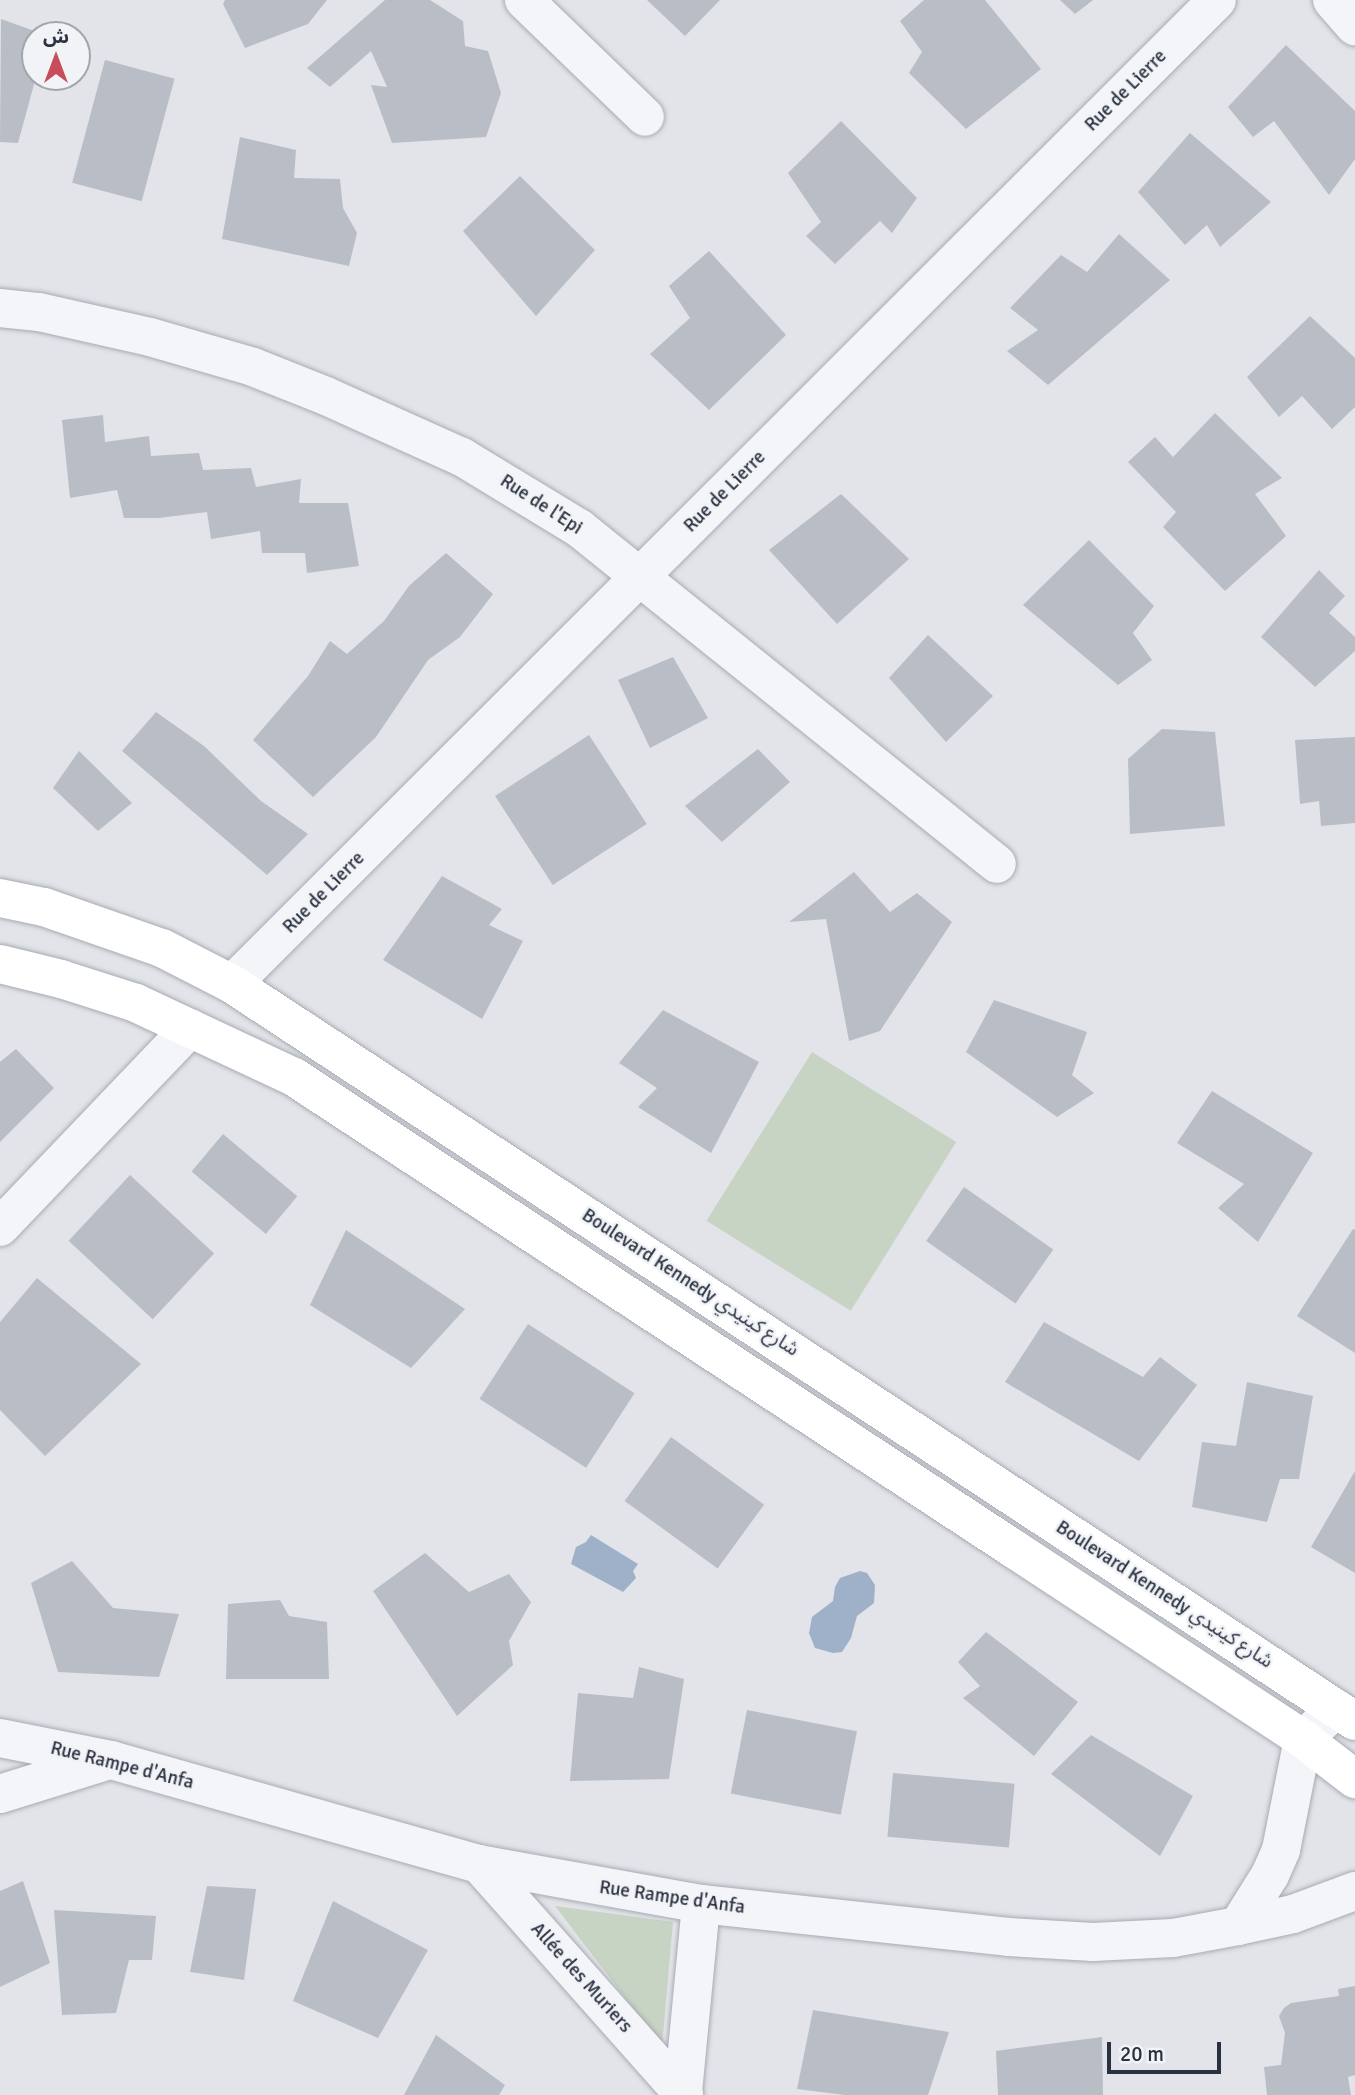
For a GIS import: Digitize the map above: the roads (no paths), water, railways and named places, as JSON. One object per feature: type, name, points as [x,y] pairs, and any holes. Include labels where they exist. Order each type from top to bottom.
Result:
[{"type":"main road","name":"Boulevard Kennedy شارع كينيدي","points":[[0,898],[44,907],[162,948],[232,984],[1345,1715]]},
{"type":"main road","points":[[0,964],[110,995],[190,1028],[294,1077],[1303,1740],[1355,1779]]},
{"type":"street","points":[[524,0],[645,117]]},
{"type":"street","name":"Rue de Lierre","points":[[232,984],[1217,0]]},
{"type":"street","points":[[1332,0],[1355,26]]},
{"type":"street","name":"Rue de l'Epi","points":[[0,308],[39,312],[150,337],[253,367],[326,396],[463,457],[579,528],[997,864]]},
{"type":"street","points":[[0,1227],[190,1028]]},
{"type":"street","points":[[1238,1926],[1270,1875],[1281,1850],[1303,1740],[1345,1715]]},
{"type":"street","name":"Rue Rampe d'Anfa","points":[[0,1738],[111,1760],[479,1864],[701,1904],[1008,1937],[1093,1942],[1173,1938],[1238,1926],[1293,1914],[1355,1891]]},
{"type":"street","points":[[0,1794],[111,1760]]},
{"type":"street","name":"Allée des Muriers","points":[[479,1864],[683,2093]]},
{"type":"street","name":"Allée des Muriers","points":[[683,2093],[701,1904]]},
{"type":"water","points":[[591,1535],[638,1564],[633,1571],[636,1578],[623,1592],[571,1564],[576,1547],[586,1542]]},
{"type":"water","points":[[860,1571],[867,1573],[875,1585],[874,1603],[857,1616],[851,1638],[842,1652],[833,1653],[815,1648],[809,1633],[812,1617],[833,1601],[835,1587],[840,1578]]}]
